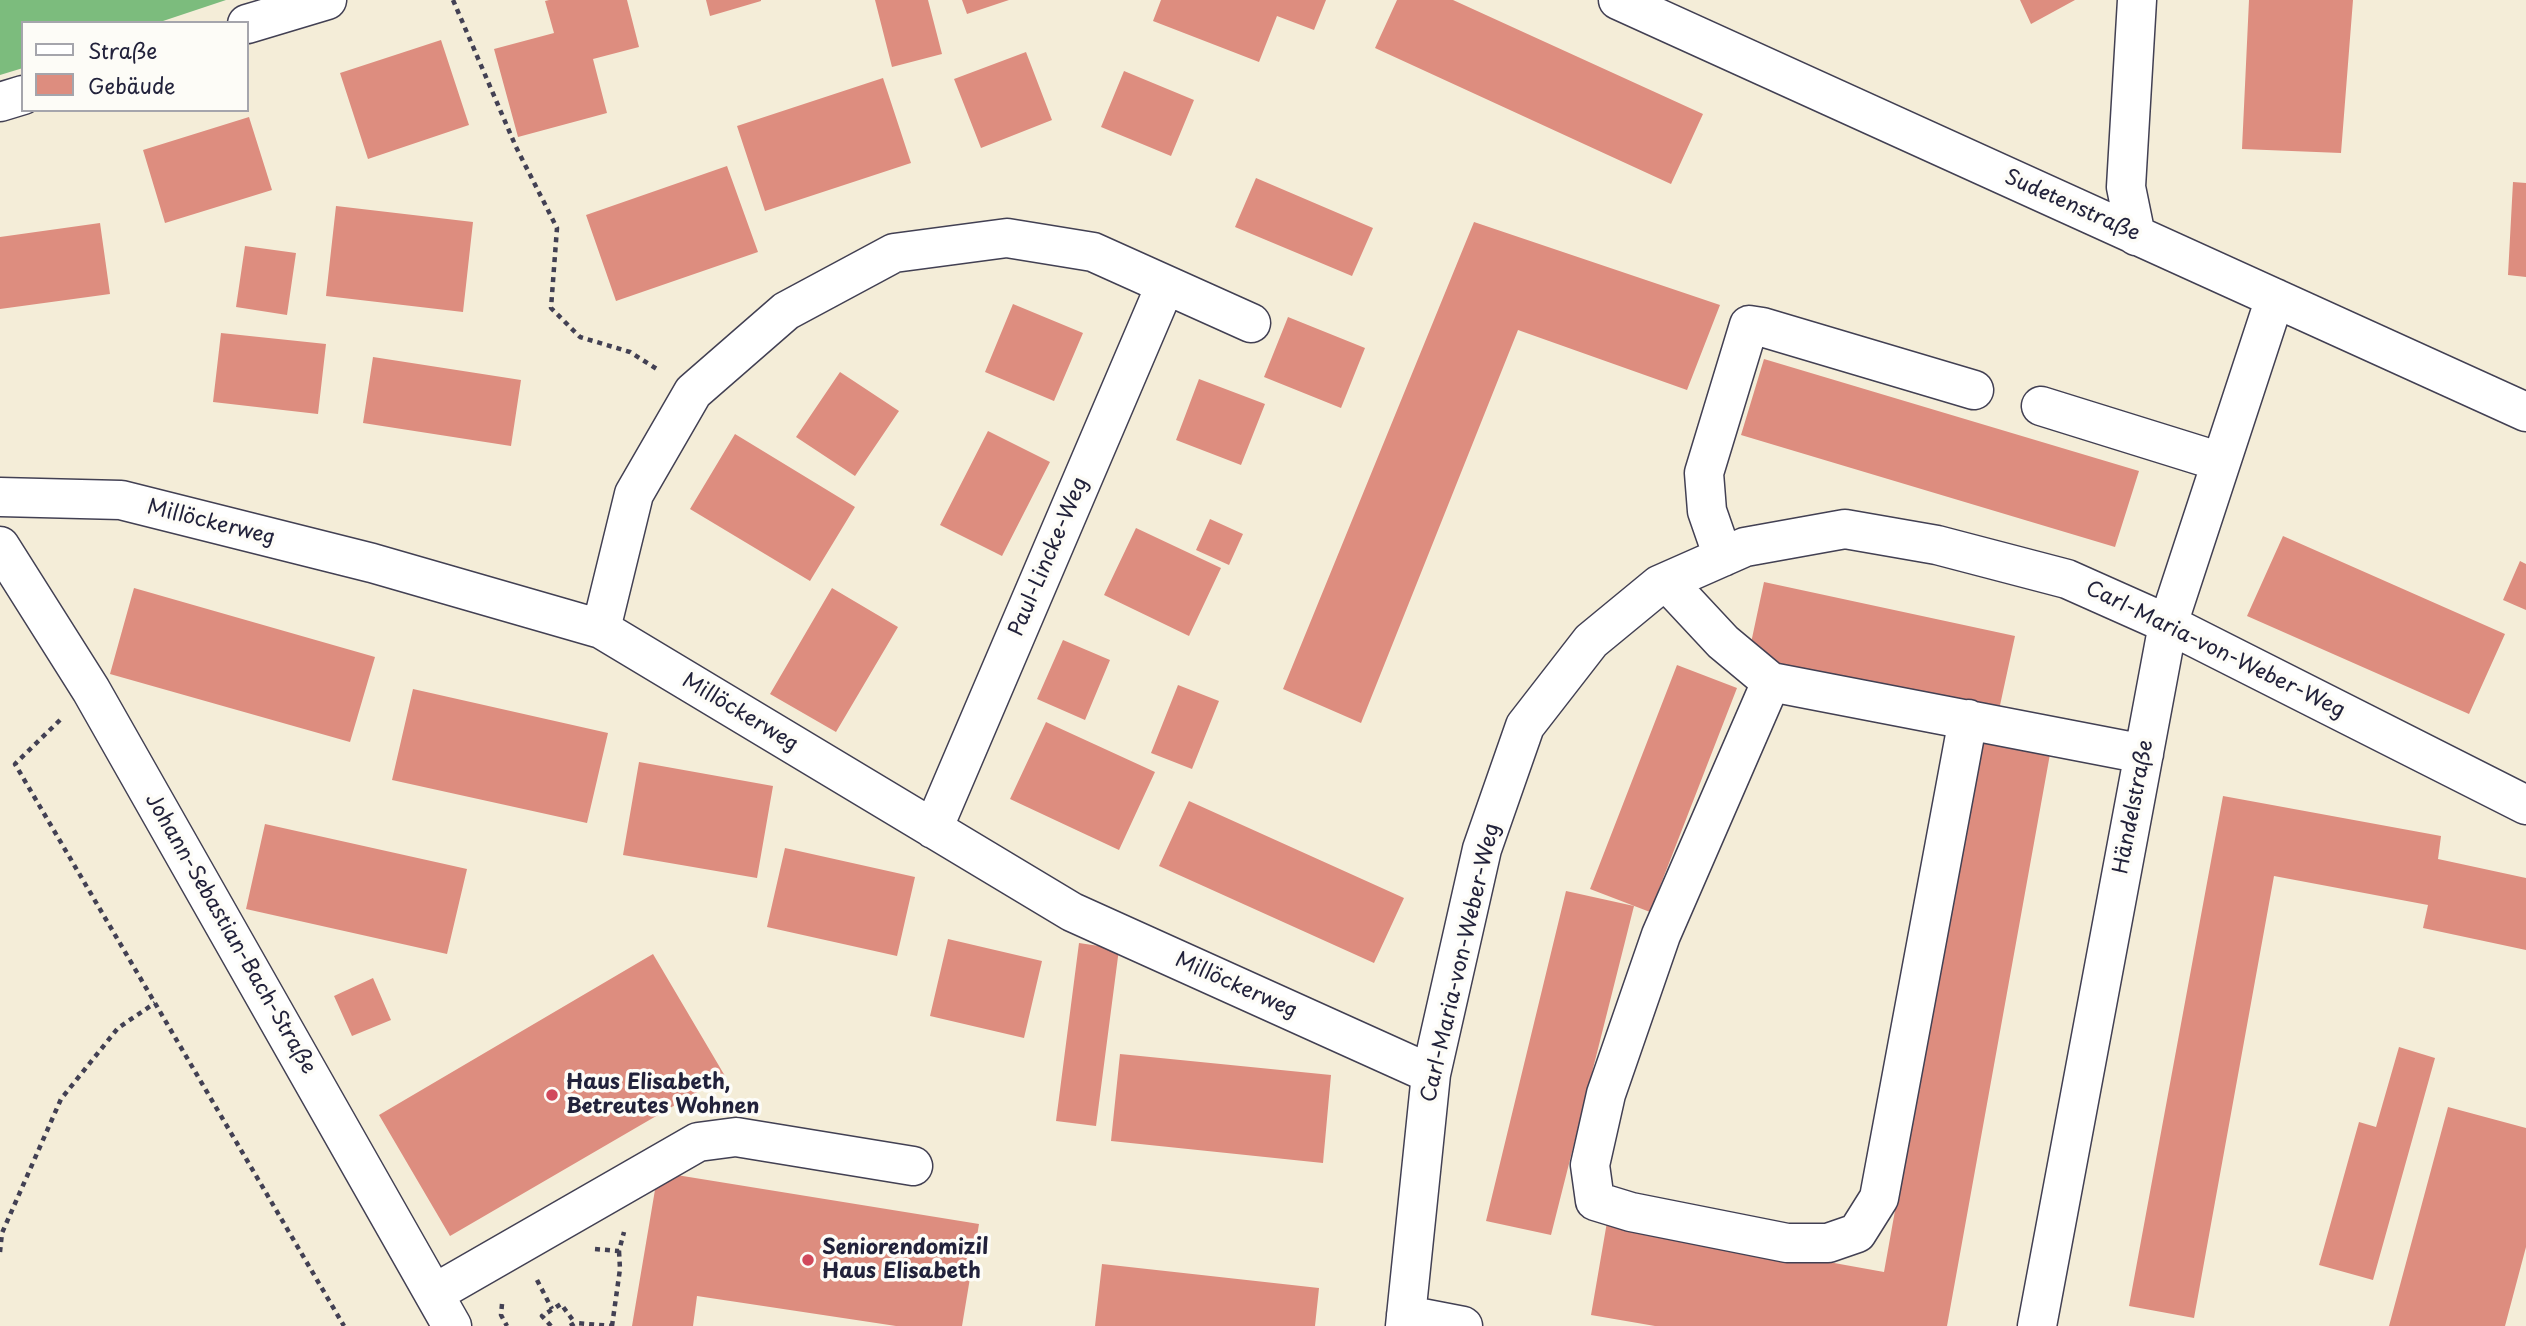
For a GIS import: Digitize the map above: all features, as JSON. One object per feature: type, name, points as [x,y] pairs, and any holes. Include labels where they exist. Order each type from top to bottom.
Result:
[{"type":"street","points":[[248,23],[327,0]]},
{"type":"street","name":"Sudetenstraße","points":[[1618,0],[2526,412]]},
{"type":"street","points":[[2136,236],[2126,187],[2137,0]]},
{"type":"street","points":[[0,102],[21,96]]},
{"type":"street","points":[[601,629],[634,494],[693,392],[786,311],[894,253],[1007,238],[1093,252],[1251,323]]},
{"type":"street","name":"Paul-Lincke-Weg","points":[[933,829],[1165,286]]},
{"type":"street","name":"Händelstraße","points":[[2036,1326],[2168,624],[2275,299]]},
{"type":"street","points":[[1723,557],[1707,510],[1704,473],[1749,325],[1974,390]]},
{"type":"street","points":[[2041,406],[2221,462]]},
{"type":"street","name":"Millöckerweg","points":[[0,497],[121,500],[372,563],[601,629],[1072,912],[1431,1074]]},
{"type":"street","name":"Carl-Maria-von-Weber-Weg","points":[[1406,1320],[1431,1074],[1482,849],[1525,726],[1591,641],[1659,585],[1745,547],[1845,529],[1937,545],[2067,579],[2168,624],[2526,805]]},
{"type":"street","name":"Johann-Sebastian-Bach-Straße","points":[[0,546],[91,690],[443,1310]]},
{"type":"street","points":[[1667,582],[1723,642],[1771,682],[2144,754]]},
{"type":"street","points":[[1771,682],[1661,935],[1606,1094],[1590,1165],[1595,1201],[1631,1212],[1787,1243],[1828,1243],[1857,1233],[1879,1198],[1968,719]]},
{"type":"street","points":[[443,1310],[698,1142],[736,1137],[912,1166]]},
{"type":"street","points":[[1406,1320],[1463,1326]]},
{"type":"path","points":[[453,0],[516,147],[557,228],[551,307],[580,338],[630,352],[693,392]]},
{"type":"path","points":[[91,690],[15,764],[345,1326]]},
{"type":"path","points":[[0,1252],[2,1233],[61,1099],[118,1028],[155,1003]]},
{"type":"path","points":[[551,1326],[542,1316],[561,1304],[573,1324],[612,1326],[620,1269],[619,1251]]},
{"type":"path","points":[[535,1276],[552,1309]]},
{"type":"green space","points":[[0,0],[226,0],[163,21],[21,21],[21,69],[0,75]]},
{"type":"building","points":[[627,0],[639,47],[593,59],[607,113],[518,137],[494,49],[554,33],[545,1]]},
{"type":"building","points":[[706,0],[761,0],[761,1],[710,16]]},
{"type":"building","points":[[875,0],[928,0],[942,54],[892,67]]},
{"type":"building","points":[[962,0],[1009,0],[967,14]]},
{"type":"building","points":[[1161,0],[1326,0],[1314,30],[1277,16],[1259,62],[1153,21]]},
{"type":"building","points":[[1397,0],[1453,0],[1703,114],[1671,184],[1375,48]]},
{"type":"building","points":[[2020,0],[2075,0],[2031,24]]},
{"type":"building","points":[[2249,0],[2353,0],[2341,153],[2242,149]]},
{"type":"building","points":[[441,40],[469,125],[368,159],[340,73]]},
{"type":"building","points":[[1026,52],[1052,120],[981,148],[954,79]]},
{"type":"building","points":[[1124,71],[1194,100],[1171,156],[1101,127]]},
{"type":"building","points":[[883,78],[911,163],[765,211],[737,126]]},
{"type":"building","points":[[249,117],[272,190],[165,223],[143,150]]},
{"type":"building","points":[[727,166],[758,252],[616,301],[586,215]]},
{"type":"building","points":[[1256,178],[1373,228],[1352,276],[1235,227]]},
{"type":"building","points":[[2513,182],[2526,183],[2526,277],[2508,275]]},
{"type":"building","points":[[336,206],[473,222],[463,312],[326,296]]},
{"type":"building","points":[[1474,222],[1720,305],[1687,390],[1518,330],[1361,723],[1283,689]]},
{"type":"building","points":[[100,223],[110,294],[0,309],[0,237]]},
{"type":"building","points":[[245,246],[296,253],[287,315],[236,307]]},
{"type":"building","points":[[1013,304],[1083,333],[1054,401],[985,372]]},
{"type":"building","points":[[1288,317],[1365,348],[1341,408],[1264,377]]},
{"type":"building","points":[[221,333],[326,344],[318,414],[213,402]]},
{"type":"building","points":[[373,357],[521,380],[511,446],[363,423]]},
{"type":"building","points":[[1764,359],[2139,471],[2115,547],[1741,435]]},
{"type":"building","points":[[840,372],[899,411],[855,476],[796,437]]},
{"type":"building","points":[[1199,379],[1265,404],[1241,465],[1176,440]]},
{"type":"building","points":[[988,431],[1050,462],[1002,556],[940,525]]},
{"type":"building","points":[[735,434],[855,507],[810,581],[690,509]]},
{"type":"building","points":[[1210,519],[1243,534],[1229,565],[1196,550]]},
{"type":"building","points":[[1136,528],[1221,568],[1189,636],[1104,595]]},
{"type":"building","points":[[2283,536],[2505,634],[2469,714],[2247,616]]},
{"type":"building","points":[[2520,561],[2526,564],[2526,610],[2503,600]]},
{"type":"building","points":[[1764,582],[2015,636],[1999,710],[1748,657]]},
{"type":"building","points":[[134,588],[375,657],[350,742],[110,674]]},
{"type":"building","points":[[832,588],[898,627],[836,732],[770,694]]},
{"type":"building","points":[[1063,640],[1110,660],[1085,720],[1037,699]]},
{"type":"building","points":[[1677,665],[1737,688],[1650,912],[1590,889]]},
{"type":"building","points":[[1178,685],[1219,701],[1192,769],[1151,753]]},
{"type":"building","points":[[413,689],[608,733],[587,823],[392,780]]},
{"type":"building","points":[[1046,722],[1155,772],[1119,850],[1010,799]]},
{"type":"building","points":[[1979,741],[2050,754],[1947,1326],[1655,1326],[1591,1315],[1607,1222],[1884,1272]]},
{"type":"building","points":[[639,762],[773,786],[757,878],[623,855]]},
{"type":"building","points":[[2223,796],[2441,836],[2438,859],[2526,878],[2526,950],[2423,928],[2428,905],[2274,876],[2194,1318],[2129,1306]]},
{"type":"building","points":[[1189,801],[1404,898],[1374,963],[1159,866]]},
{"type":"building","points":[[265,824],[467,869],[447,954],[246,909]]},
{"type":"building","points":[[785,848],[915,877],[897,956],[767,927]]},
{"type":"building","points":[[1566,891],[1634,906],[1551,1235],[1486,1221]]},
{"type":"building","points":[[948,939],[1042,961],[1024,1038],[930,1016]]},
{"type":"building","points":[[1079,943],[1119,949],[1096,1126],[1056,1121]]},
{"type":"building","name":"Haus Elisabeth, Betreutes Wohnen","points":[[653,954],[725,1076],[450,1236],[379,1115]]},
{"type":"building","points":[[373,978],[391,1020],[352,1036],[334,996]]},
{"type":"building","points":[[2399,1047],[2435,1058],[2373,1280],[2319,1265],[2359,1122],[2376,1127]]},
{"type":"building","points":[[1120,1054],[1331,1075],[1323,1163],[1111,1141]]},
{"type":"building","points":[[2448,1107],[2526,1128],[2526,1247],[2505,1326],[2389,1326]]},
{"type":"building","name":"Seniorendomizil Haus Elisabeth","points":[[658,1172],[979,1224],[962,1326],[896,1326],[697,1296],[693,1326],[632,1326]]},
{"type":"building","points":[[1102,1264],[1319,1288],[1315,1326],[1095,1326]]},
{"type":"place","name":"Haus Elisabeth, Betreutes Wohnen","points":[[552,1095]]},
{"type":"place","name":"Seniorendomizil Haus Elisabeth","points":[[808,1260]]}]
